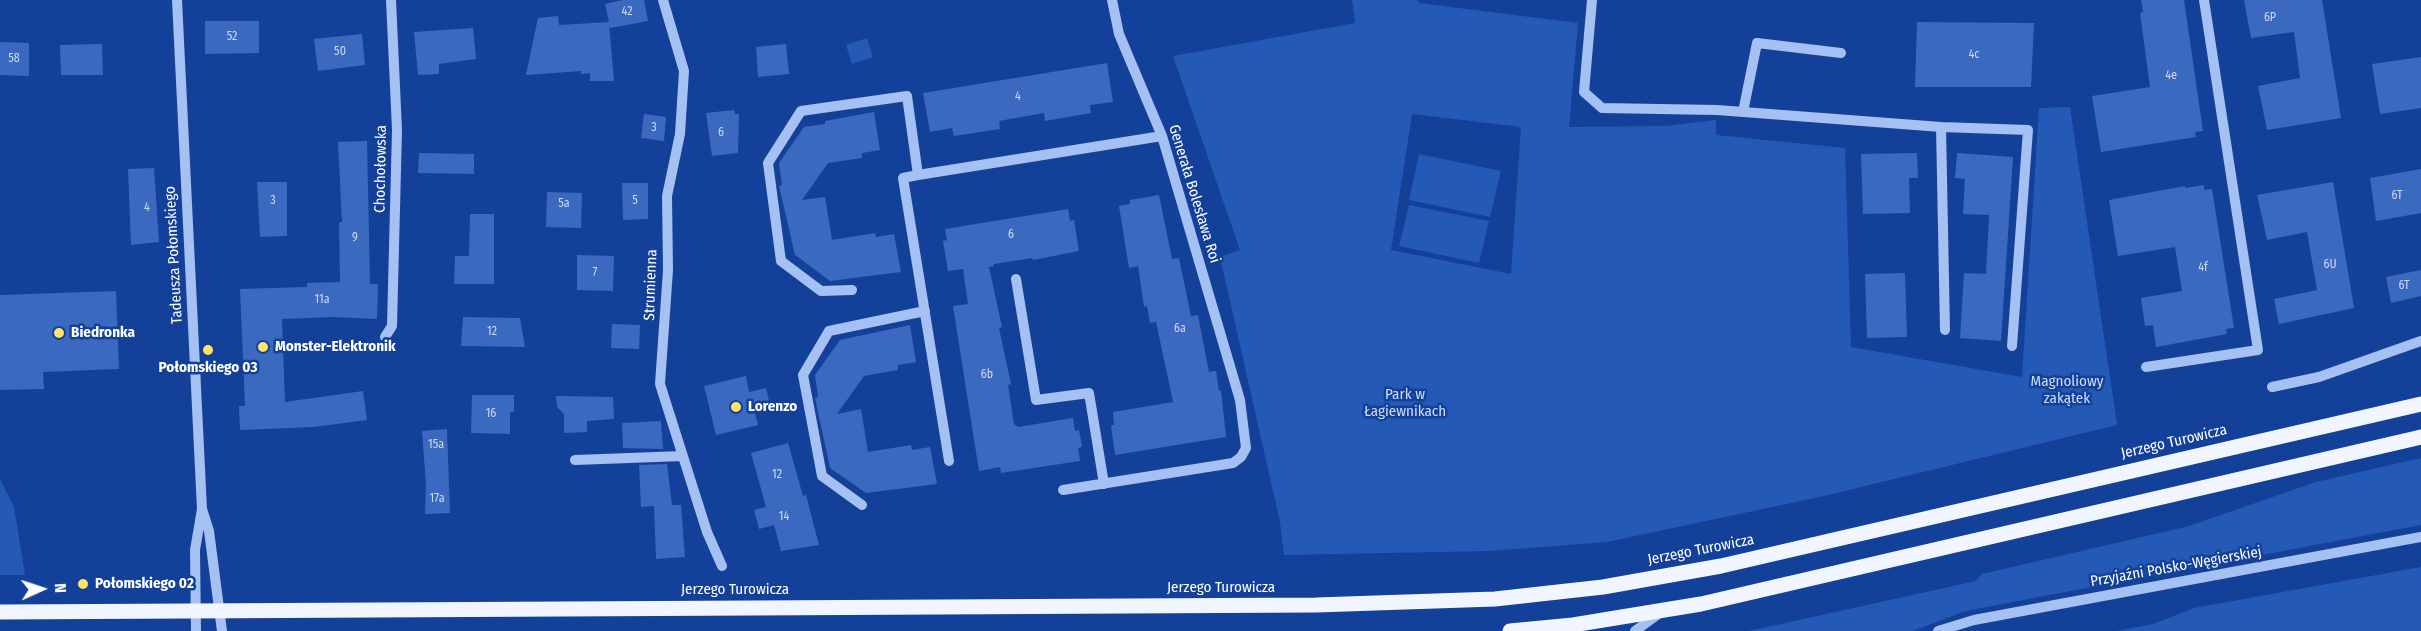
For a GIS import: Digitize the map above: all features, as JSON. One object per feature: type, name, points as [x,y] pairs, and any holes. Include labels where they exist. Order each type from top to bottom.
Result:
[{"type":"main road","name":"Jerzego Turowicza","points":[[0,612],[1304,605],[1504,598],[1603,587],[1721,566],[2421,404]]},
{"type":"main road","points":[[1510,631],[1664,610],[1832,575],[2421,437]]},
{"type":"street","name":"Tadeusza Połomskiego","points":[[177,0],[202,509],[209,531],[222,631]]},
{"type":"street","name":"Chochołowska","points":[[385,337],[392,326],[397,130],[391,0]]},
{"type":"street","name":"Strumienna","points":[[663,0],[684,71],[680,134],[667,196],[668,270],[660,384],[722,566]]},
{"type":"street","name":"Generała Bolesława Roi","points":[[1063,490],[1233,463],[1241,457],[1246,448],[1240,400],[1162,136],[1119,34],[1112,0]]},
{"type":"street","points":[[1592,0],[1584,92],[1602,108],[1717,110],[1941,127],[2028,130],[2012,346]]},
{"type":"street","points":[[2146,367],[2258,350],[2204,0]]},
{"type":"street","points":[[1743,112],[1756,44],[1841,53]]},
{"type":"street","points":[[852,290],[821,291],[781,261],[768,163],[801,111],[907,96],[918,175]]},
{"type":"street","points":[[1941,127],[1945,330]]},
{"type":"street","points":[[949,461],[903,178],[1162,136]]},
{"type":"street","points":[[1016,279],[1036,400],[1089,393],[1104,483]]},
{"type":"street","points":[[862,505],[822,476],[803,375],[829,332],[925,311]]},
{"type":"street","points":[[2272,387],[2319,377],[2421,341]]},
{"type":"street","points":[[575,460],[683,456]]},
{"type":"street","name":"Tadeusza Połomskiego","points":[[196,631],[194,611],[196,532],[202,509]]},
{"type":"street","name":"Przyjaźni Polsko-Węgierskiej","points":[[1938,631],[1980,619],[2421,537]]},
{"type":"street","points":[[1635,631],[1664,610]]},
{"type":"green space","name":"Park w Łagiewnikach","points":[[1352,0],[1417,0],[1419,3],[1578,23],[1569,127],[1665,126],[1716,120],[1716,135],[1845,148],[1851,347],[2022,377],[2039,108],[2070,107],[2117,425],[1824,496],[1607,542],[1490,551],[1284,555],[1280,522],[1220,257],[1240,250],[1173,56],[1355,23]],"holes":[[[1412,114],[1521,127],[1511,274],[1391,250]]]},
{"type":"green space","points":[[867,38],[873,57],[852,64],[846,45]]},
{"type":"green space","points":[[1419,154],[1501,171],[1490,217],[1409,200]]},
{"type":"green space","points":[[1409,205],[1489,221],[1479,263],[1399,246]]},
{"type":"green space","points":[[2421,458],[2421,525],[1965,611],[1913,631],[1749,631],[1976,581],[1982,574],[2189,526],[2316,482]]},
{"type":"green space","points":[[0,479],[14,507],[25,575],[0,575]]},
{"type":"green space","points":[[2421,567],[2421,631],[2117,631],[2153,624],[2194,608]]},
{"type":"building","points":[[623,0],[644,0],[648,21],[610,28],[609,23],[614,81],[590,81],[590,73],[581,74],[581,71],[526,75],[538,18],[558,16],[559,25],[609,22],[605,4]]},
{"type":"building","points":[[2141,0],[2184,0],[2203,131],[2195,132],[2196,137],[2101,152],[2092,96],[2150,87],[2140,13],[2143,12]]},
{"type":"building","points":[[2244,0],[2322,0],[2341,118],[2267,130],[2258,86],[2300,78],[2294,32],[2251,38]]},
{"type":"building","points":[[205,21],[259,21],[259,53],[205,54]]},
{"type":"building","points":[[1917,22],[2034,23],[2031,87],[1915,87]]},
{"type":"building","points":[[473,28],[476,59],[439,64],[439,74],[418,75],[414,32]]},
{"type":"building","points":[[362,34],[365,65],[318,71],[314,39]]},
{"type":"building","points":[[0,42],[29,43],[29,76],[0,75]]},
{"type":"building","points":[[102,44],[103,75],[61,75],[60,45]]},
{"type":"building","points":[[786,44],[789,74],[758,77],[756,47]]},
{"type":"building","points":[[2421,57],[2421,108],[2380,114],[2372,64]]},
{"type":"building","points":[[1107,63],[1113,102],[1090,105],[1091,113],[1045,121],[1044,113],[999,121],[1000,129],[954,136],[952,128],[930,132],[923,93]]},
{"type":"building","points":[[734,110],[735,114],[739,114],[738,153],[712,156],[706,113]]},
{"type":"building","points":[[874,112],[880,150],[862,153],[862,158],[828,163],[802,200],[825,197],[832,240],[875,233],[876,237],[894,234],[901,272],[830,281],[795,255],[779,186],[782,185],[779,163],[804,127]]},
{"type":"building","points":[[644,114],[666,117],[664,141],[641,138]]},
{"type":"building","points":[[367,141],[370,284],[378,284],[377,319],[334,317],[282,319],[285,402],[363,391],[367,420],[314,427],[240,430],[239,406],[245,406],[240,289],[307,287],[307,283],[340,282],[339,222],[342,222],[338,142]]},
{"type":"building","points":[[419,153],[474,154],[474,174],[418,173]]},
{"type":"building","points":[[1917,153],[1918,178],[1909,178],[1910,213],[1863,214],[1861,154]]},
{"type":"building","points":[[1957,153],[2013,157],[2001,341],[1960,338],[1964,273],[1986,274],[1989,215],[1963,214],[1965,179],[1955,178]]},
{"type":"building","points":[[154,168],[159,242],[131,245],[128,169]]},
{"type":"building","points":[[2421,169],[2421,213],[2376,221],[2370,178]]},
{"type":"building","points":[[257,182],[287,182],[287,236],[260,237]]},
{"type":"building","points":[[2333,182],[2354,308],[2279,324],[2274,299],[2317,290],[2307,232],[2267,240],[2257,195]]},
{"type":"building","points":[[622,183],[648,183],[648,219],[623,220]]},
{"type":"building","points":[[2204,185],[2204,190],[2212,189],[2234,328],[2226,329],[2227,334],[2156,347],[2153,325],[2145,326],[2141,298],[2182,291],[2175,247],[2118,256],[2109,200],[2185,186],[2185,188]]},
{"type":"building","points":[[547,192],[582,193],[581,228],[546,227]]},
{"type":"building","points":[[1159,195],[1172,259],[1179,258],[1191,316],[1198,315],[1209,372],[1216,371],[1219,391],[1221,390],[1226,437],[1115,455],[1111,425],[1114,425],[1113,412],[1173,402],[1156,322],[1150,323],[1147,306],[1144,307],[1138,266],[1129,268],[1119,206],[1130,204],[1130,200]]},
{"type":"building","points":[[1068,209],[1070,221],[1074,220],[1079,251],[1033,260],[1032,258],[994,264],[989,267],[1002,327],[999,328],[1011,384],[1008,385],[1014,424],[1018,427],[1073,418],[1075,431],[1079,430],[1082,447],[1078,448],[1080,461],[1001,473],[1000,467],[979,471],[953,306],[968,304],[963,269],[948,271],[943,241],[947,240],[945,229]]},
{"type":"building","points":[[470,214],[494,214],[494,284],[454,284],[455,256],[469,256]]},
{"type":"building","points":[[577,255],[614,256],[613,291],[577,290]]},
{"type":"building","points":[[2421,270],[2421,296],[2391,303],[2386,277]]},
{"type":"building","points":[[1905,273],[1907,337],[1867,338],[1865,274]]},
{"type":"building","name":"Biedronka","points":[[116,291],[119,369],[43,372],[44,389],[0,390],[0,295]]},
{"type":"building","points":[[463,317],[520,318],[525,347],[461,346]]},
{"type":"building","points":[[612,324],[640,325],[639,349],[611,348]]},
{"type":"building","points":[[910,325],[916,362],[898,365],[898,370],[864,376],[837,414],[861,409],[868,452],[911,445],[912,450],[930,447],[937,484],[866,493],[830,468],[815,398],[818,397],[815,375],[840,340]]},
{"type":"building","name":"Lorenzo","points":[[746,376],[749,392],[766,388],[770,405],[754,409],[758,425],[716,435],[704,386]]},
{"type":"building","points":[[472,395],[514,395],[514,412],[510,412],[510,434],[471,433]]},
{"type":"building","points":[[556,396],[613,397],[614,419],[587,421],[587,432],[564,433],[564,414],[557,407]]},
{"type":"building","points":[[661,421],[663,449],[623,448],[622,423]]},
{"type":"building","points":[[447,429],[450,513],[425,514],[426,485],[422,431]]},
{"type":"building","points":[[788,443],[803,496],[806,495],[819,545],[781,551],[774,525],[759,529],[754,510],[766,507],[751,453]]},
{"type":"building","points":[[667,464],[672,505],[681,505],[685,557],[656,559],[654,506],[641,507],[639,465]]},
{"type":"place","name":"Biedronka","points":[[59,333]]},
{"type":"place","name":"Monster-Elektronik","points":[[263,347]]},
{"type":"place","name":"Połomskiego 03","points":[[208,350]]},
{"type":"place","name":"Lorenzo","points":[[736,407]]},
{"type":"place","name":"Połomskiego 02","points":[[83,584]]},
{"type":"park label","name":"Magnoliowy zakątek","points":[[2067,390]]}]
